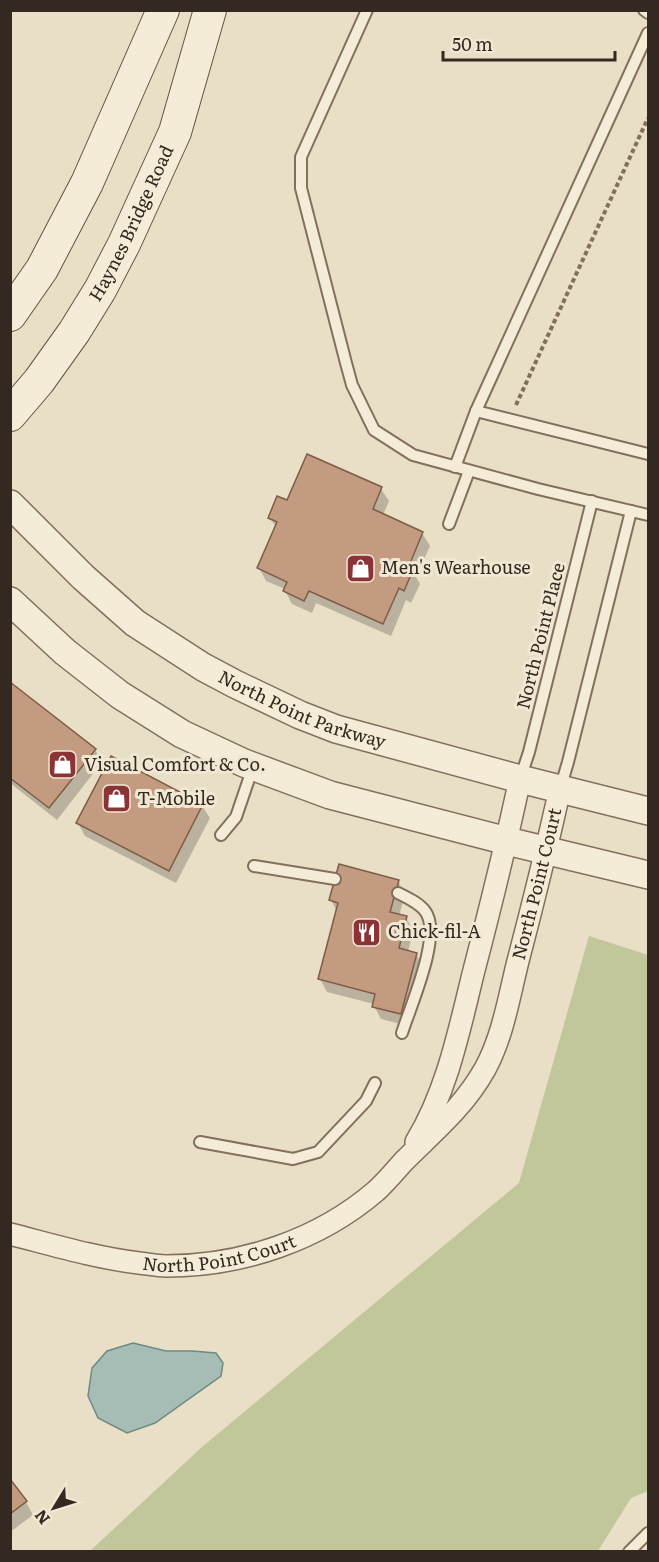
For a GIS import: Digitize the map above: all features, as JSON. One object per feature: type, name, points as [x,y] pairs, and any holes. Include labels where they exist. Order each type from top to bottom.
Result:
[{"type":"main road","points":[[10,315],[42,269],[87,183],[163,10]]},
{"type":"main road","name":"Haynes Bridge Road","points":[[10,415],[39,381],[74,332],[100,290],[124,244],[175,132],[210,10]]},
{"type":"street","name":"North Point Parkway","points":[[10,504],[82,577],[135,622],[203,667],[235,684],[300,715],[336,729],[648,811]]},
{"type":"street","points":[[10,601],[65,651],[120,694],[183,734],[253,767],[330,795],[648,875]]},
{"type":"street","name":"North Point Court","points":[[405,1160],[423,1130],[452,1060],[507,841],[520,779]]},
{"type":"street","name":"North Point Court","points":[[10,1234],[123,1261],[165,1266],[210,1263],[244,1257],[313,1233],[346,1214],[377,1190],[464,1101],[485,1069],[500,1033],[560,789]]},
{"type":"lane","points":[[367,10],[301,157],[301,188],[352,385],[374,430],[413,455],[648,515]]},
{"type":"lane","points":[[644,10],[648,13]]},
{"type":"lane","points":[[455,467],[476,411],[648,33]]},
{"type":"lane","points":[[476,411],[648,454]]},
{"type":"lane","points":[[449,524],[469,471]]},
{"type":"lane","name":"North Point Place","points":[[520,779],[530,752],[592,501]]},
{"type":"lane","points":[[560,789],[631,511]]},
{"type":"lane","points":[[221,835],[236,817],[253,767]]},
{"type":"lane","points":[[255,866],[335,879]]},
{"type":"lane","points":[[398,893],[418,904],[427,913],[432,935],[424,968],[402,1033]]},
{"type":"lane","points":[[200,1142],[293,1159],[318,1152],[366,1101],[375,1083]]},
{"type":"lane","points":[[629,1551],[648,1533]]},
{"type":"path","points":[[510,420],[648,118]]},
{"type":"green space","points":[[589,936],[648,955],[648,1491],[631,1498],[598,1551],[90,1551],[202,1447],[519,1183]]},
{"type":"water","points":[[133,1343],[166,1351],[216,1353],[223,1363],[221,1376],[155,1423],[127,1433],[98,1418],[88,1396],[92,1368],[107,1351]]},
{"type":"building","points":[[307,454],[382,487],[373,509],[423,532],[408,568],[413,570],[404,591],[399,588],[383,624],[309,591],[304,601],[283,591],[287,582],[257,568],[277,522],[268,518],[277,496],[287,500]]},
{"type":"building","points":[[10,682],[96,749],[49,808],[10,778]]},
{"type":"building","points":[[111,756],[203,804],[169,871],[76,823]]},
{"type":"building","name":"Chick-fil-A","points":[[339,864],[399,880],[390,912],[407,916],[399,948],[417,953],[401,1014],[372,1007],[375,994],[318,979],[338,903],[329,900]]},
{"type":"building","points":[[10,1479],[27,1501],[10,1514]]},
{"type":"place","name":"Men's Wearhouse","points":[[360,568]]},
{"type":"place","name":"Visual Comfort & Co.","points":[[63,765]]},
{"type":"place","name":"T-Mobile","points":[[116,799]]},
{"type":"place","name":"Chick-fil-A","points":[[367,932]]}]
